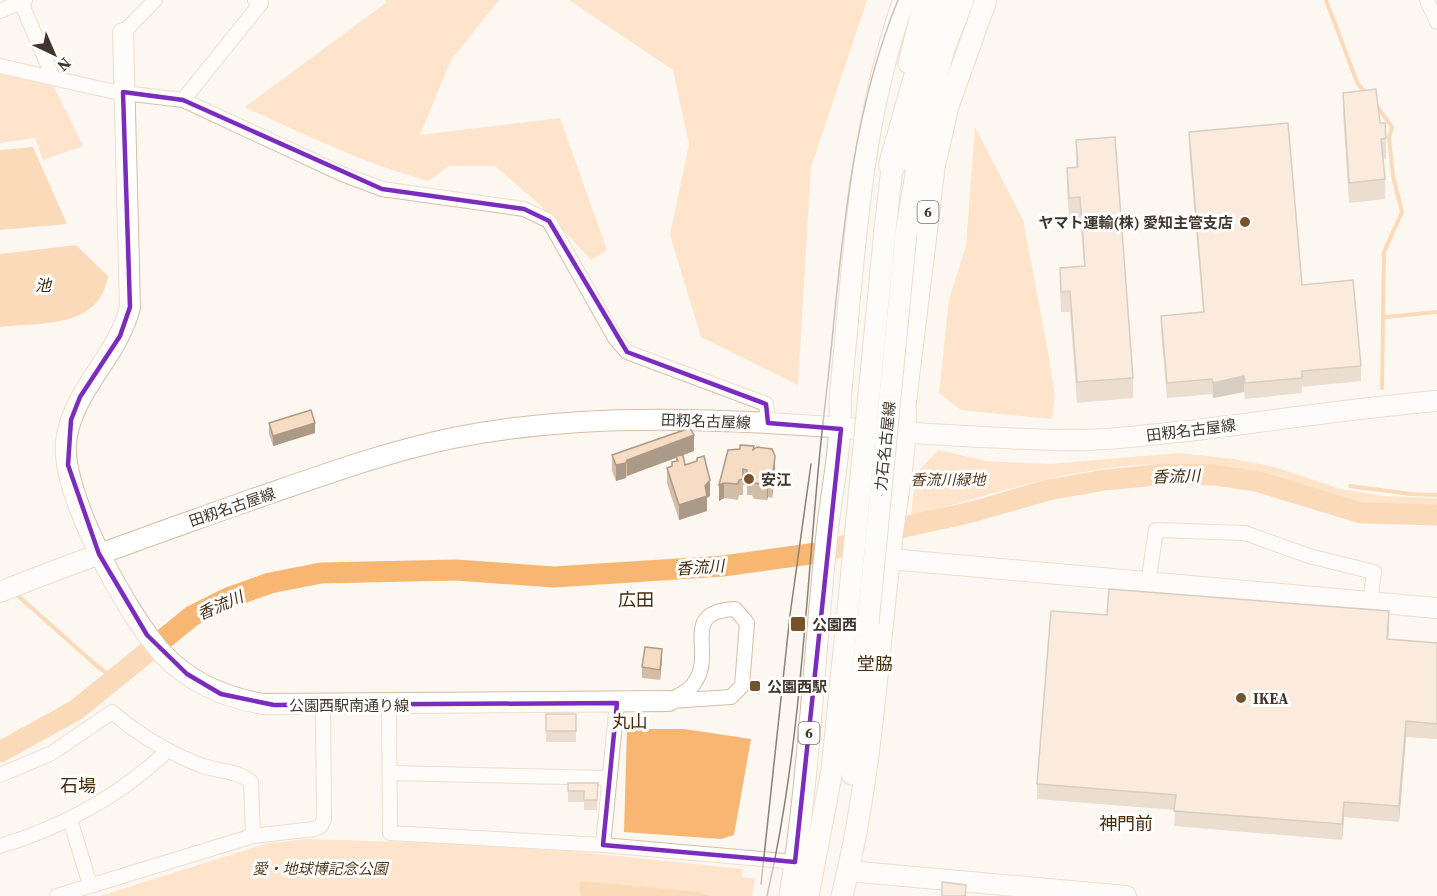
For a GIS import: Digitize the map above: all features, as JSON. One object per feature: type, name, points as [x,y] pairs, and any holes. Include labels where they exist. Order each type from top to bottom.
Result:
[{"type":"highway","points":[[892,165],[939,0]]},
{"type":"highway","points":[[917,165],[928,84],[952,0]]},
{"type":"main road","name":"6","points":[[790,896],[801,823],[828,534],[841,429],[840,399],[862,170],[880,78],[904,0]]},
{"type":"main road","name":"力石名古屋線","points":[[829,896],[850,790],[857,622],[895,231],[892,165],[909,63],[925,0]]},
{"type":"main road","name":"力石名古屋線","points":[[895,231],[917,165],[936,79],[963,0]]},
{"type":"main road","name":"6","points":[[842,896],[876,702],[906,431],[906,394],[934,168],[948,106],[986,0]]},
{"type":"main road","name":"力石名古屋線","points":[[808,896],[857,622]]},
{"type":"street","points":[[123,33],[155,0]]},
{"type":"street","points":[[183,100],[261,3],[255,0]]},
{"type":"street","points":[[1427,0],[1437,22]]},
{"type":"street","points":[[0,11],[22,1],[53,77]]},
{"type":"street","name":"公園西駅南通り線","points":[[123,33],[129,307],[126,323],[116,345],[80,396],[66,443],[72,487],[99,554],[147,634],[165,656],[203,686],[221,694],[264,704],[389,705],[669,701]]},
{"type":"street","points":[[0,66],[123,92],[183,100],[342,174],[382,189],[524,209],[549,221],[615,338],[627,352],[766,404],[768,423]]},
{"type":"street","name":"田籾名古屋線","points":[[0,592],[99,554],[368,459],[455,438],[539,427],[648,419],[768,423],[841,429],[1065,440],[1129,437],[1437,401]]},
{"type":"street","points":[[1148,584],[1156,530],[1245,533],[1309,556],[1374,572],[1370,603]]},
{"type":"street","points":[[891,552],[1148,584],[1437,608]]},
{"type":"street","points":[[669,701],[731,697],[742,686],[747,623],[735,609],[717,610],[710,613],[704,620],[699,672],[701,683],[718,697]]},
{"type":"street","points":[[669,701],[695,682],[699,672]]},
{"type":"street","points":[[603,845],[617,703]]},
{"type":"street","points":[[57,896],[253,836],[314,829],[321,826],[324,819],[323,705]]},
{"type":"street","points":[[389,705],[390,833],[603,845],[795,862]]},
{"type":"street","points":[[0,775],[52,753],[112,712],[166,752],[206,767],[246,777],[251,782],[253,836]]},
{"type":"street","points":[[0,846],[70,819],[123,788],[166,752]]},
{"type":"street","points":[[390,773],[609,778]]},
{"type":"street","points":[[70,819],[90,885]]},
{"type":"street","points":[[848,871],[1126,896]]},
{"type":"highlighted area","points":[[123,92],[183,100],[382,189],[524,209],[549,221],[627,352],[766,404],[768,423],[841,429],[795,862],[603,845],[617,703],[274,705],[221,694],[187,674],[147,635],[99,554],[68,465],[71,420],[80,397],[120,336],[130,307]]},
{"type":"green space","points":[[385,0],[499,0],[451,60],[420,135],[560,118],[607,250],[591,260],[539,204],[495,166],[449,166],[428,181],[358,157],[245,107],[387,2]]},
{"type":"green space","points":[[569,0],[867,0],[811,167],[798,385],[701,337],[670,235],[689,144],[673,70]]},
{"type":"green space","points":[[0,73],[54,87],[83,146],[43,160],[35,138],[0,143]]},
{"type":"green space","points":[[975,127],[1023,220],[1055,397],[1052,419],[961,410],[939,393],[949,299],[966,246]]},
{"type":"green space","name":"香流川緑地","points":[[938,450],[986,461],[1050,464],[1179,453],[1234,459],[1275,467],[1341,489],[1384,496],[1437,498],[1437,510],[1375,506],[1338,500],[1260,475],[1233,469],[1192,464],[1151,464],[1070,475],[990,494],[911,517],[915,475]]},
{"type":"green space","name":"愛・地球博記念公園","points":[[304,839],[442,843],[570,851],[743,869],[742,877],[755,879],[752,896],[100,896],[265,844]]},
{"type":"water","points":[[33,147],[67,224],[0,230],[0,150]]},
{"type":"water","name":"池","points":[[76,245],[108,276],[103,293],[93,306],[67,320],[0,327],[0,254]]},
{"type":"water","points":[[627,729],[684,729],[751,739],[734,835],[721,839],[624,832]]},
{"type":"water","points":[[581,881],[699,892],[710,896],[581,896],[579,889]]},
{"type":"building","points":[[1376,89],[1380,123],[1385,123],[1386,138],[1381,139],[1385,179],[1349,183],[1343,93]]},
{"type":"building","name":"ヤマト運輸(株) 愛知主管支店","points":[[1288,123],[1302,285],[1353,280],[1361,366],[1302,371],[1302,378],[1245,383],[1244,376],[1213,383],[1212,379],[1167,383],[1161,316],[1204,312],[1189,132]]},
{"type":"building","points":[[1115,137],[1133,378],[1077,382],[1070,291],[1061,292],[1060,268],[1085,266],[1080,197],[1069,198],[1067,168],[1078,167],[1076,140]]},
{"type":"building","points":[[311,410],[315,423],[273,436],[269,423]]},
{"type":"building","points":[[690,428],[694,435],[616,465],[612,455]]},
{"type":"building","points":[[740,445],[754,446],[753,450],[757,447],[772,449],[775,456],[772,482],[768,481],[767,485],[754,483],[752,479],[747,479],[747,470],[743,469],[743,479],[739,480],[738,484],[719,485],[728,450],[740,449]]},
{"type":"building","points":[[683,455],[685,465],[704,456],[710,480],[705,486],[707,496],[679,505],[667,468],[672,466],[672,462],[678,461],[676,456]]},
{"type":"building","name":"IKEA","points":[[1109,589],[1389,611],[1387,639],[1437,643],[1437,724],[1406,721],[1399,806],[1344,802],[1342,824],[1174,811],[1176,795],[1037,784],[1051,611],[1107,615]]},
{"type":"building","points":[[645,647],[662,649],[660,670],[642,667]]},
{"type":"building","points":[[546,714],[576,714],[576,731],[546,731]]},
{"type":"building","points":[[568,783],[598,783],[597,800],[584,800],[584,791],[568,791]]},
{"type":"building","points":[[942,882],[966,885],[965,896],[942,896]]},
{"type":"waterway","points":[[1326,0],[1357,82],[1365,93]]},
{"type":"waterway","points":[[1376,105],[1392,127],[1389,138],[1393,176],[1402,212],[1384,252],[1382,388]]},
{"type":"waterway","points":[[1386,317],[1437,312]]},
{"type":"waterway","name":"香流川","points":[[0,752],[76,710],[192,616],[228,598],[270,583],[321,573],[456,570],[554,577],[723,566],[824,552],[904,527],[972,512],[1048,490],[1105,480],[1166,474],[1215,475],[1259,482],[1361,513],[1437,515]]},
{"type":"waterway","points":[[1350,486],[1437,495]]},
{"type":"waterway","points":[[16,594],[97,666],[117,680]]},
{"type":"tram line","points":[[767,896],[778,842],[794,734],[847,204],[861,121],[871,80],[898,0]]},
{"type":"tram line","points":[[761,884],[790,615],[811,464]]},
{"type":"place","name":"ヤマト運輸(株) 愛知主管支店","points":[[1245,222]]},
{"type":"place","name":"安江","points":[[749,479]]},
{"type":"place","name":"公園西","points":[[798,624]]},
{"type":"place","name":"公園西駅","points":[[755,686]]},
{"type":"place","name":"IKEA","points":[[1241,698]]},
{"type":"district","name":"広田","points":[[636,599]]},
{"type":"district","name":"堂脇","points":[[875,663]]},
{"type":"district","name":"丸山","points":[[630,721]]},
{"type":"district","name":"石場","points":[[78,785]]},
{"type":"district","name":"神門前","points":[[1126,823]]}]
